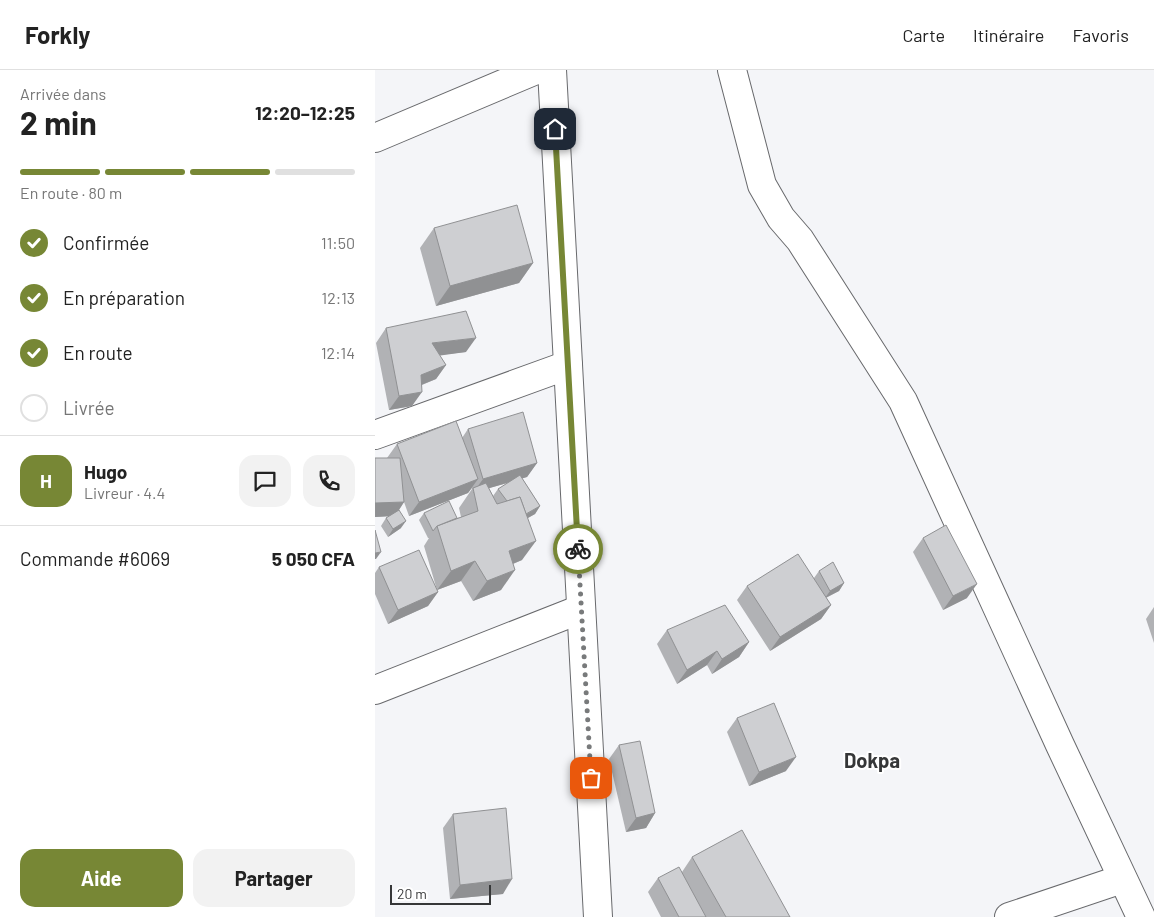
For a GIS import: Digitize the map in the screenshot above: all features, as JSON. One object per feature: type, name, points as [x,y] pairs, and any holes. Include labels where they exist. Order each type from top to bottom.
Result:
[{"type":"street","points":[[375,138],[536,70]]},
{"type":"street","points":[[552,70],[598,917]]},
{"type":"street","points":[[731,70],[762,184],[781,218],[800,240],[903,400],[1141,917]]},
{"type":"street","points":[[375,435],[568,365]]},
{"type":"street","points":[[375,690],[581,609]]},
{"type":"street","points":[[1009,917],[1122,879]]},
{"type":"building","points":[[517,205],[533,263],[450,286],[434,228]]},
{"type":"building","points":[[466,311],[476,338],[432,343],[446,365],[421,375],[422,392],[399,396],[386,328]]},
{"type":"building","points":[[523,412],[537,463],[483,479],[468,429]]},
{"type":"building","points":[[456,421],[478,479],[419,502],[397,444]]},
{"type":"building","points":[[375,458],[400,458],[404,502],[375,503]]},
{"type":"building","points":[[520,475],[540,506],[526,514],[520,497],[507,501],[498,489]]},
{"type":"building","points":[[486,483],[497,504],[520,497],[536,541],[509,551],[515,570],[487,581],[475,561],[451,571],[437,526],[478,511],[473,488]]},
{"type":"building","points":[[449,501],[457,518],[437,526],[433,531],[424,513]]},
{"type":"building","points":[[399,510],[406,521],[393,529],[386,518]]},
{"type":"building","points":[[946,525],[977,584],[953,596],[923,538]]},
{"type":"building","points":[[375,530],[381,552],[375,553]]},
{"type":"building","points":[[419,550],[438,592],[398,610],[379,567]]},
{"type":"building","points":[[798,554],[831,605],[780,637],[747,586]]},
{"type":"building","points":[[833,562],[844,583],[830,591],[819,571]]},
{"type":"building","points":[[725,605],[749,642],[722,659],[717,651],[687,670],[667,630]]},
{"type":"building","points":[[774,703],[796,757],[759,772],[737,718]]},
{"type":"building","points":[[640,741],[655,813],[636,818],[619,745]]},
{"type":"building","points":[[506,808],[512,879],[460,885],[453,814]]},
{"type":"building","points":[[742,830],[790,917],[726,917],[692,857]]},
{"type":"building","points":[[679,867],[706,917],[679,917],[658,878]]},
{"type":"way so far","points":[[578,549],[591,778]]},
{"type":"district","name":"Dokpa","points":[[872,761]]},
{"type":"route","points":[[555,129],[578,549]]}]
